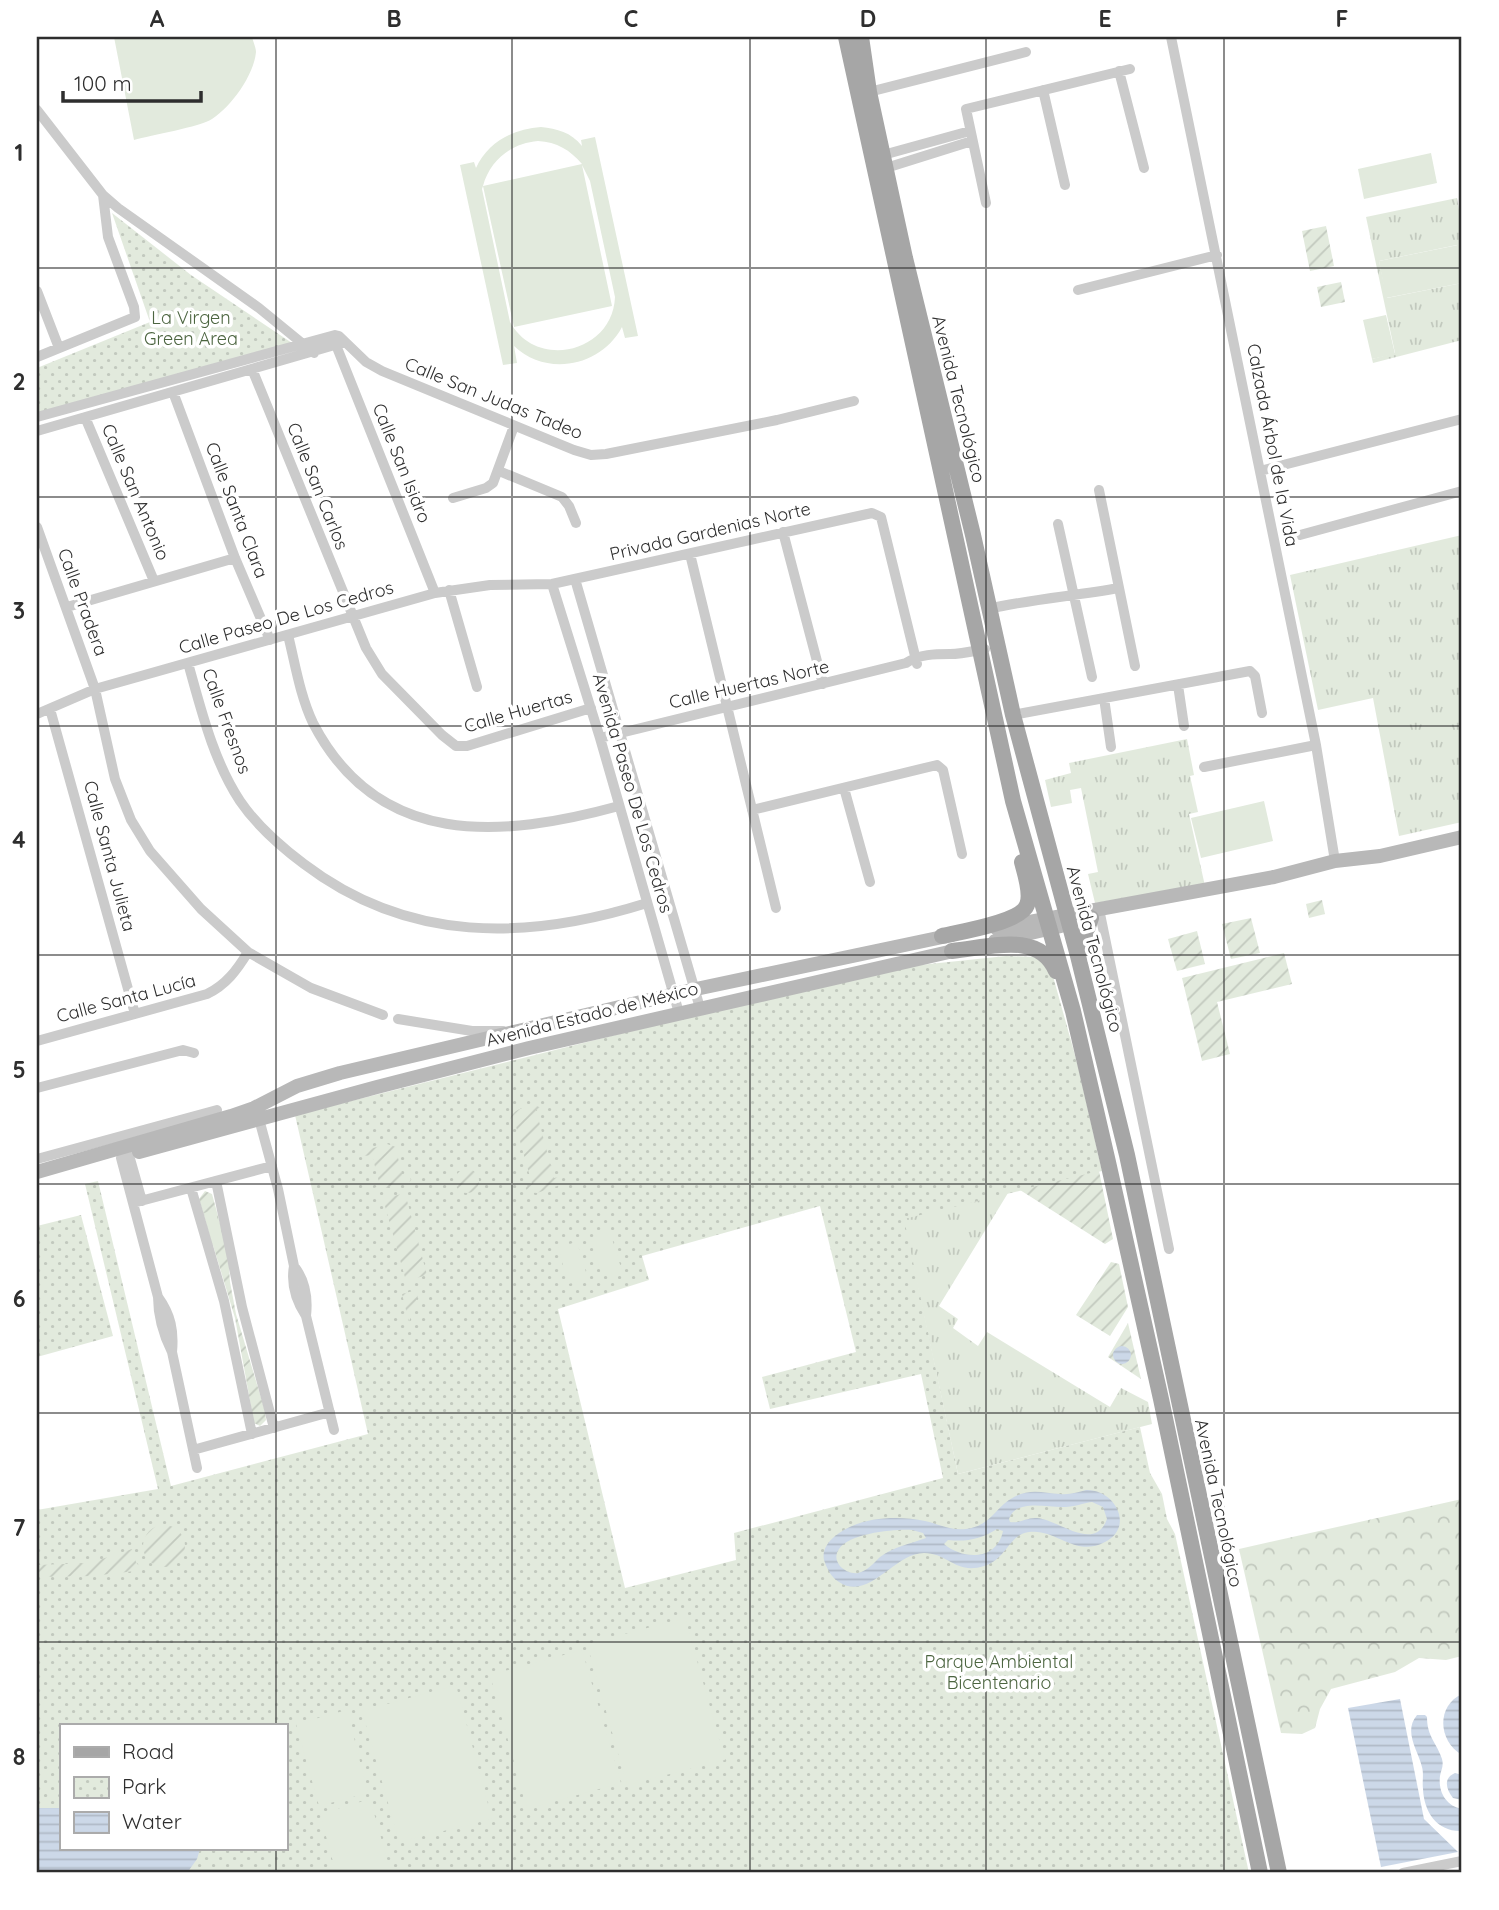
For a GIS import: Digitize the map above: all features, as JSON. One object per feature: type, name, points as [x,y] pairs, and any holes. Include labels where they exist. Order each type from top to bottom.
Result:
[{"type":"main road","name":"Avenida Tecnológico","points":[[846,37],[1013,801],[1073,1011],[1161,1399],[1260,1873]]},
{"type":"main road","name":"Avenida Tecnológico","points":[[861,37],[869,92],[891,160],[908,269],[970,522],[988,610],[1013,715],[1078,956],[1144,1232],[1279,1873]]},
{"type":"main road","points":[[942,936],[1012,918],[1027,907],[1028,897],[1013,801]]},
{"type":"main road","name":"Avenida Estado de México","points":[[37,1181],[377,1087],[700,1007],[952,951],[1068,919],[1159,898],[1274,877],[1376,849],[1462,831]]},
{"type":"main road","name":"Avenida Estado de México","points":[[1342,860],[1380,856],[1462,837]]},
{"type":"main road","points":[[1078,956],[1097,914]]},
{"type":"main road","name":"Avenida Estado de México","points":[[37,1172],[231,1116],[254,1108],[297,1086],[340,1073],[674,994],[942,936],[1049,924]]},
{"type":"main road","points":[[952,951],[1013,945],[1034,947],[1043,952],[1053,964],[1073,1011]]},
{"type":"main road","points":[[613,1009],[613,1029]]},
{"type":"main road","points":[[591,1014],[595,1027],[592,1034]]},
{"type":"main road","points":[[1233,1751],[1251,1747]]},
{"type":"street","name":"Calzada Árbol de la Vida","points":[[1171,37],[1315,745],[1342,860]]},
{"type":"street","points":[[869,92],[1026,52]]},
{"type":"street","points":[[986,202],[965,110],[1125,70],[1144,168]]},
{"type":"street","points":[[1043,90],[1065,185]]},
{"type":"street","points":[[37,110],[103,195],[142,227],[258,308],[314,353]]},
{"type":"street","points":[[891,160],[971,136]]},
{"type":"street","points":[[37,357],[135,317],[134,307],[108,237],[103,195]]},
{"type":"street","points":[[1078,290],[1217,255]]},
{"type":"street","points":[[37,291],[60,348]]},
{"type":"street","points":[[37,417],[302,342],[340,341]]},
{"type":"street","points":[[37,431],[314,353],[340,341]]},
{"type":"street","name":"Calle San Judas Tadeo","points":[[340,341],[382,371],[592,455],[777,420],[854,401]]},
{"type":"street","name":"Calle San Isidro","points":[[340,341],[435,593]]},
{"type":"street","name":"Calle San Carlos","points":[[252,369],[353,616]]},
{"type":"street","name":"Calle Santa Clara","points":[[173,392],[235,558],[270,640]]},
{"type":"street","name":"Calle San Antonio","points":[[85,417],[153,581]]},
{"type":"street","points":[[1260,471],[1462,419]]},
{"type":"street","points":[[453,499],[490,486],[499,471],[514,426]]},
{"type":"street","points":[[499,471],[562,497],[576,523]]},
{"type":"street","points":[[1098,490],[1135,666]]},
{"type":"street","points":[[1300,535],[1462,491]]},
{"type":"street","name":"Privada Gardenias Norte","points":[[552,584],[876,513],[881,517],[887,540],[913,662]]},
{"type":"street","points":[[1058,524],[1092,677]]},
{"type":"street","name":"Calle Pradera","points":[[37,527],[95,689],[115,779],[131,820],[144,841],[162,866],[201,909],[248,952],[310,988],[383,1015]]},
{"type":"street","points":[[783,532],[823,684]]},
{"type":"street","points":[[690,554],[776,908]]},
{"type":"street","points":[[67,607],[235,558]]},
{"type":"street","name":"Avenida Paseo De Los Cedros","points":[[575,579],[700,1007]]},
{"type":"street","name":"Calle Paseo De Los Cedros","points":[[37,714],[95,689],[435,593],[490,585],[552,584]]},
{"type":"street","name":"Avenida Paseo De Los Cedros","points":[[552,584],[600,738],[679,1013]]},
{"type":"street","points":[[988,610],[1032,599],[1074,596],[1119,588]]},
{"type":"street","points":[[449,590],[477,687]]},
{"type":"street","name":"Calle Huertas","points":[[353,616],[366,648],[382,674],[456,746],[479,743],[591,708]]},
{"type":"street","points":[[288,635],[304,699],[325,743],[360,784],[408,813],[449,825],[500,828],[541,825],[619,806]]},
{"type":"street","name":"Calle Huertas Norte","points":[[600,738],[913,662],[997,646]]},
{"type":"street","name":"Calle Fresnos","points":[[188,663],[212,742],[225,775],[240,802],[267,834],[290,854],[351,895],[397,915],[448,926],[484,930],[532,928],[616,913],[647,903]]},
{"type":"street","points":[[1013,715],[1250,671],[1255,676],[1262,713]]},
{"type":"street","points":[[1178,685],[1184,726]]},
{"type":"street","points":[[1104,698],[1111,747]]},
{"type":"street","name":"Calle Santa Julieta","points":[[50,709],[135,1014]]},
{"type":"street","points":[[1204,767],[1315,745]]},
{"type":"street","points":[[752,810],[939,765],[943,770],[962,854]]},
{"type":"street","points":[[844,788],[870,883]]},
{"type":"street","points":[[1097,914],[1169,1249]]},
{"type":"street","name":"Calle Santa Lucía","points":[[37,1041],[196,998],[215,990],[233,974],[248,952]]},
{"type":"street","points":[[398,1019],[472,1031],[515,1031]]},
{"type":"street","points":[[37,1088],[183,1050],[194,1053]]},
{"type":"street","points":[[37,1159],[217,1110]]},
{"type":"street","points":[[259,1119],[272,1166],[299,1306],[306,1316],[334,1430]]},
{"type":"street","points":[[125,1157],[158,1297],[160,1320],[172,1352],[197,1468]]},
{"type":"street","points":[[137,1202],[272,1166]]},
{"type":"street","points":[[216,1181],[242,1307],[274,1428]]},
{"type":"street","points":[[191,1188],[224,1301],[252,1434]]},
{"type":"street","points":[[193,1450],[330,1412]]},
{"type":"street","points":[[1406,1873],[1462,1861]]},
{"type":"green space","points":[[114,37],[252,37],[256,52],[251,70],[240,90],[219,114],[206,122],[187,128],[134,140]]},
{"type":"green space","points":[[541,127],[553,129],[573,137],[582,146],[581,140],[595,137],[638,336],[625,338],[622,327],[613,341],[601,351],[572,363],[541,362],[514,346],[517,363],[503,365],[460,165],[474,162],[476,168],[494,144],[521,131]],"holes":[[[538,141],[563,148],[582,164],[483,186],[491,168],[511,149]],[[582,165],[590,181],[615,297],[611,316],[602,331],[588,342],[555,350],[538,346],[522,337],[514,327],[612,306]],[[483,186],[514,327],[510,322]]]},
{"type":"green space","points":[[1431,153],[1437,183],[1364,199],[1358,169]]},
{"type":"green space","points":[[1457,198],[1462,227],[1462,269],[1457,245],[1379,261],[1387,298],[1462,283],[1462,340],[1373,363],[1372,359],[1395,353],[1366,217]]},
{"type":"green space","name":"La Virgen Green Area","points":[[112,213],[191,275],[292,343],[37,416],[37,368],[150,322]]},
{"type":"green space","points":[[1326,226],[1334,266],[1310,271],[1302,231]]},
{"type":"green space","points":[[1458,245],[1462,283],[1386,298],[1379,261]]},
{"type":"green space","points":[[1341,282],[1345,302],[1321,307],[1317,287]]},
{"type":"green space","points":[[1386,315],[1395,354],[1372,359],[1363,320]]},
{"type":"green space","points":[[1462,535],[1462,822],[1399,836],[1373,698],[1318,710],[1290,575]]},
{"type":"green space","points":[[1187,739],[1194,775],[1190,776],[1198,812],[1189,814],[1205,886],[1095,903],[1088,874],[1098,872],[1081,788],[1070,790],[1072,803],[1051,807],[1045,780],[1071,773],[1069,763]]},
{"type":"green space","points":[[1264,801],[1273,841],[1201,858],[1191,818]]},
{"type":"green space","points":[[1322,900],[1325,914],[1309,918],[1306,904]]},
{"type":"green space","points":[[1251,918],[1260,953],[1231,959],[1222,924]]},
{"type":"green space","points":[[1197,931],[1205,964],[1177,971],[1168,939]]},
{"type":"green space","points":[[1284,953],[1292,984],[1217,1002],[1230,1054],[1202,1061],[1182,978]]},
{"type":"green space","name":"Parque Ambiental Bicentenario","points":[[1006,956],[1035,957],[1051,969],[1078,1066],[1102,1171],[904,1219],[958,1474],[1140,1427],[1150,1473],[1162,1494],[1167,1519],[1175,1534],[1249,1873],[37,1873],[37,1510],[158,1489],[85,1184],[98,1181],[171,1486],[368,1434],[295,1115],[715,1010],[920,965]],"holes":[[[820,1206],[856,1352],[762,1377],[770,1409],[921,1374],[943,1478],[734,1533],[736,1560],[625,1588],[558,1309],[649,1280],[642,1256]]]},
{"type":"green space","points":[[535,1105],[541,1108],[536,1110],[554,1178],[559,1177],[562,1181],[560,1185],[537,1193],[528,1192],[525,1187],[532,1184],[515,1123],[509,1124],[512,1115],[518,1110]]},
{"type":"green space","points":[[387,1144],[402,1149],[403,1151],[397,1154],[403,1177],[410,1176],[411,1181],[374,1191],[374,1188],[380,1186],[372,1155],[364,1156],[363,1151]]},
{"type":"green space","points":[[467,1169],[478,1176],[479,1181],[472,1192],[467,1193],[456,1186],[455,1181],[462,1170]]},
{"type":"green space","points":[[1099,1171],[1113,1239],[1105,1244],[1020,1190]]},
{"type":"green space","points":[[205,1191],[212,1194],[228,1252],[236,1314],[265,1411],[266,1420],[260,1426],[254,1423],[235,1318],[199,1199]]},
{"type":"green space","points":[[405,1193],[427,1275],[406,1281],[383,1199]]},
{"type":"green space","points":[[1008,1193],[939,1306],[958,1319],[953,1328],[978,1346],[987,1332],[1110,1407],[1121,1388],[1148,1402],[1152,1424],[958,1474],[903,1218]]},
{"type":"green space","points":[[215,1210],[224,1241],[212,1245],[204,1213]]},
{"type":"green space","points":[[81,1215],[113,1336],[37,1357],[37,1226]]},
{"type":"green space","points":[[610,1232],[622,1271],[602,1276],[590,1238]]},
{"type":"green space","points":[[577,1242],[588,1279],[568,1284],[558,1247]]},
{"type":"green space","points":[[1111,1262],[1119,1264],[1128,1307],[1110,1336],[1076,1315]]},
{"type":"green space","points":[[420,1289],[409,1322],[402,1294]]},
{"type":"green space","points":[[1128,1323],[1141,1379],[1108,1357]]},
{"type":"green space","points":[[1462,1499],[1462,1656],[1446,1660],[1419,1658],[1395,1672],[1331,1689],[1320,1709],[1315,1728],[1302,1734],[1281,1733],[1239,1549]]},
{"type":"green space","points":[[164,1525],[179,1531],[185,1546],[179,1561],[164,1567],[149,1561],[143,1546],[149,1531]]},
{"type":"green space","points":[[132,1549],[141,1569],[135,1571],[92,1576],[37,1577],[37,1565],[90,1563]]},
{"type":"green space","points":[[685,1618],[725,1760],[627,1785],[587,1644]]},
{"type":"green space","points":[[582,1650],[621,1783],[527,1809],[490,1675]]},
{"type":"green space","points":[[456,1685],[492,1819],[399,1842],[362,1711]]},
{"type":"green space","points":[[347,1710],[368,1793],[319,1806],[296,1724]]},
{"type":"green space","points":[[370,1799],[391,1873],[336,1873],[320,1814]]},
{"type":"water","points":[[1122,1346],[1128,1349],[1131,1355],[1128,1361],[1122,1364],[1116,1361],[1113,1355],[1116,1349]]},
{"type":"water","points":[[1096,1491],[1113,1502],[1120,1519],[1114,1535],[1094,1546],[1084,1547],[1048,1534],[1029,1532],[1017,1537],[998,1558],[984,1566],[966,1568],[940,1556],[924,1553],[902,1560],[861,1586],[839,1582],[828,1570],[824,1560],[824,1550],[831,1539],[843,1530],[865,1522],[902,1518],[966,1529],[981,1524],[1020,1494],[1067,1494]],"holes":[[[1092,1502],[1103,1507],[1107,1519],[1101,1529],[1094,1533],[1076,1532],[1037,1518],[1013,1522],[1009,1519],[1013,1512],[1025,1506],[1068,1507]],[[997,1529],[1003,1531],[1000,1541],[987,1553],[969,1555],[944,1544],[948,1540],[974,1539]],[[912,1530],[923,1533],[926,1538],[891,1550],[858,1573],[841,1567],[836,1559],[839,1549],[853,1539],[884,1531]]]},
{"type":"water","points":[[1462,1694],[1462,1755],[1448,1741],[1443,1724],[1448,1707]]},
{"type":"water","points":[[1400,1699],[1424,1819],[1458,1852],[1381,1867],[1348,1708]]},
{"type":"water","points":[[1417,1715],[1427,1717],[1429,1730],[1443,1761],[1440,1776],[1442,1793],[1452,1805],[1462,1809],[1462,1831],[1445,1828],[1429,1813],[1424,1797],[1423,1770],[1411,1734]]},
{"type":"water","points":[[1455,1773],[1462,1775],[1462,1800],[1453,1798],[1447,1787],[1447,1781]]},
{"type":"water","points":[[37,1808],[60,1808],[60,1850],[200,1850],[187,1873],[37,1873]]}]
